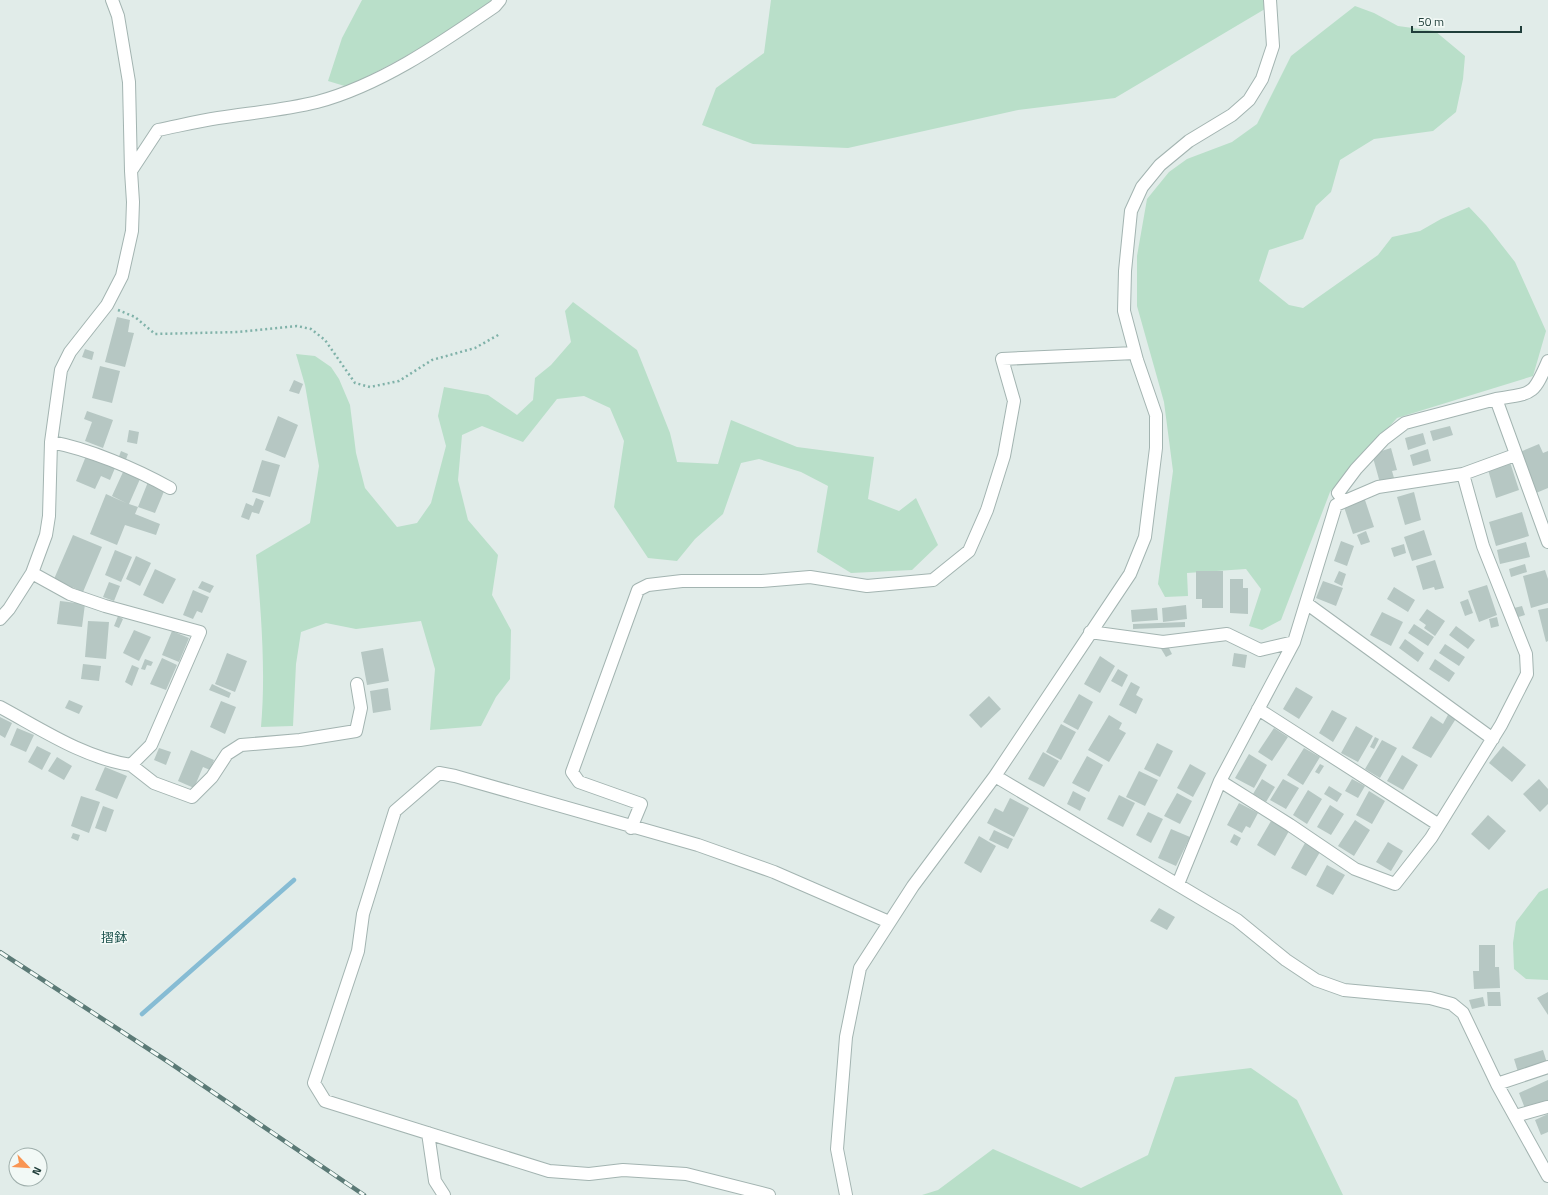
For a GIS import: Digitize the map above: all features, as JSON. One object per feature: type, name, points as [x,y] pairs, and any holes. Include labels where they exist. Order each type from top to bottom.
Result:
[{"type":"street","points":[[0,619],[9,609],[32,573],[46,536],[49,516],[51,442],[61,370],[70,352],[107,305],[122,276],[132,230],[133,202],[129,82],[118,16],[112,0]]},
{"type":"street","points":[[131,171],[158,130],[216,118],[316,102],[366,85],[435,46],[495,6],[500,0]]},
{"type":"street","points":[[846,1195],[837,1149],[846,1037],[860,968],[913,886],[996,776],[1090,632],[1130,574],[1145,537],[1156,448],[1156,415],[1124,311],[1125,271],[1131,211],[1142,187],[1160,165],[1189,141],[1232,115],[1250,100],[1262,79],[1273,46],[1270,0]]},
{"type":"street","points":[[631,828],[640,804],[579,782],[572,772],[638,590],[648,585],[682,581],[762,581],[810,577],[867,586],[933,580],[969,550],[988,510],[1004,456],[1014,401],[1002,359],[1136,353]]},
{"type":"street","points":[[1344,501],[1338,493],[1356,469],[1384,439],[1405,423],[1496,399],[1525,395],[1537,387],[1548,361]]},
{"type":"street","points":[[1496,399],[1515,455],[1548,542]]},
{"type":"street","points":[[51,442],[73,446],[170,488]]},
{"type":"street","points":[[1178,884],[1220,781],[1294,642],[1336,505],[1378,487],[1463,474],[1515,455]]},
{"type":"street","points":[[1220,781],[1290,825],[1355,869],[1395,884],[1439,825],[1493,739],[1527,674],[1526,654],[1483,546],[1463,474]]},
{"type":"street","points":[[32,573],[77,596],[105,606],[200,632],[150,745],[131,765]]},
{"type":"street","points":[[1306,603],[1493,739]]},
{"type":"street","points":[[1090,632],[1163,642],[1227,634],[1260,650],[1294,642]]},
{"type":"street","points":[[0,707],[75,748],[114,762],[131,765],[154,782],[192,796],[212,777],[227,754],[241,745],[300,740],[356,731],[361,708],[357,684]]},
{"type":"street","points":[[1258,709],[1439,825]]},
{"type":"street","points":[[769,1195],[686,1174],[623,1170],[589,1174],[549,1170],[325,1101],[314,1083],[358,951],[363,914],[395,811],[439,773],[455,776],[631,828],[698,845],[774,872],[889,922]]},
{"type":"street","points":[[996,776],[1237,920],[1286,960],[1316,980],[1344,990],[1430,998],[1452,1004],[1463,1013],[1496,1084],[1529,1145],[1548,1176]]},
{"type":"street","points":[[1496,1084],[1548,1067]]},
{"type":"street","points":[[1514,1116],[1547,1108]]},
{"type":"street","points":[[428,1133],[435,1181],[444,1195]]},
{"type":"path","points":[[107,305],[135,317],[155,334],[231,332],[297,326],[311,329],[325,340],[355,383],[370,388],[399,381],[432,360],[475,348],[500,334]]},
{"type":"green space","points":[[362,0],[493,0],[434,41],[348,87],[328,81],[342,38]]},
{"type":"green space","points":[[771,0],[1273,0],[1270,6],[1115,98],[1018,110],[848,148],[753,144],[702,125],[716,88],[764,53]]},
{"type":"green space","points":[[1355,6],[1374,13],[1398,26],[1435,31],[1465,56],[1463,79],[1456,112],[1433,131],[1374,139],[1340,160],[1331,192],[1316,206],[1303,239],[1269,250],[1259,281],[1289,305],[1303,308],[1378,255],[1392,237],[1420,231],[1441,219],[1469,207],[1486,225],[1515,262],[1546,331],[1533,376],[1397,418],[1330,492],[1281,620],[1262,630],[1249,626],[1261,589],[1246,569],[1187,573],[1188,596],[1165,597],[1158,584],[1173,471],[1164,402],[1137,306],[1137,256],[1147,199],[1169,172],[1187,159],[1232,142],[1257,124],[1291,56]]},
{"type":"green space","points":[[573,302],[637,350],[670,433],[677,462],[718,464],[731,420],[797,447],[874,457],[868,499],[899,511],[916,498],[938,545],[912,570],[851,573],[817,552],[828,486],[801,472],[759,459],[741,463],[723,514],[695,539],[677,561],[648,558],[614,507],[624,441],[610,408],[584,396],[557,399],[523,442],[482,426],[462,435],[458,480],[468,520],[498,555],[492,595],[511,630],[510,679],[496,697],[481,726],[430,730],[435,669],[421,621],[356,629],[326,623],[301,632],[296,664],[293,726],[261,727],[263,663],[256,555],[310,523],[319,466],[305,385],[296,354],[315,356],[331,367],[339,379],[350,405],[356,453],[365,488],[397,527],[417,523],[431,503],[446,446],[438,416],[444,387],[488,395],[517,415],[533,400],[535,378],[551,365],[571,342],[565,311]]},
{"type":"green space","points":[[1548,888],[1548,980],[1526,979],[1514,969],[1513,943],[1516,922],[1539,892]]},
{"type":"green space","points":[[1251,1068],[1297,1100],[1343,1195],[922,1195],[938,1190],[993,1149],[1081,1188],[1148,1155],[1175,1077]]},
{"type":"building","points":[[117,317],[130,320],[128,332],[134,333],[125,367],[105,362]]},
{"type":"building","points":[[85,349],[94,352],[92,360],[82,357]]},
{"type":"building","points":[[100,366],[120,371],[112,403],[92,398]]},
{"type":"building","points":[[294,380],[303,384],[299,394],[289,391]]},
{"type":"building","points":[[87,411],[113,420],[103,448],[85,441],[92,422],[84,419]]},
{"type":"building","points":[[278,416],[298,425],[285,458],[265,450]]},
{"type":"building","points":[[1450,426],[1453,435],[1433,441],[1430,431]]},
{"type":"building","points":[[129,430],[139,432],[137,444],[127,442]]},
{"type":"building","points":[[1423,433],[1426,444],[1408,450],[1405,438]]},
{"type":"building","points":[[1539,444],[1543,453],[1548,451],[1548,488],[1536,493],[1520,452]]},
{"type":"building","points":[[1391,448],[1397,470],[1392,471],[1394,478],[1380,483],[1372,454]]},
{"type":"building","points":[[1428,449],[1431,461],[1413,466],[1410,455]]},
{"type":"building","points":[[121,451],[128,454],[125,462],[118,459]]},
{"type":"building","points":[[86,456],[115,468],[110,480],[101,476],[95,489],[76,481]]},
{"type":"building","points":[[1509,459],[1519,490],[1496,498],[1487,466]]},
{"type":"building","points":[[262,460],[280,465],[270,497],[252,492]]},
{"type":"building","points":[[123,472],[140,479],[129,504],[138,507],[135,514],[160,524],[156,535],[125,525],[117,545],[90,534],[106,494],[126,503],[112,496]]},
{"type":"building","points":[[148,482],[165,489],[155,513],[138,507]]},
{"type":"building","points":[[1414,492],[1421,520],[1405,525],[1397,497]]},
{"type":"building","points":[[1364,497],[1374,527],[1353,534],[1343,504]]},
{"type":"building","points":[[256,498],[264,501],[259,514],[252,512],[249,520],[241,517],[246,503],[253,506]]},
{"type":"building","points":[[1522,512],[1529,536],[1496,546],[1489,522]]},
{"type":"building","points":[[1424,530],[1432,555],[1412,561],[1404,537]]},
{"type":"building","points":[[1366,531],[1370,542],[1361,545],[1357,535]]},
{"type":"building","points":[[73,535],[102,547],[83,592],[54,579]]},
{"type":"building","points":[[1341,541],[1354,546],[1347,566],[1334,561]]},
{"type":"building","points":[[1526,542],[1530,557],[1500,564],[1497,550]]},
{"type":"building","points":[[1404,544],[1406,553],[1394,557],[1391,548]]},
{"type":"building","points":[[115,550],[132,557],[121,582],[105,575]]},
{"type":"building","points":[[136,556],[151,563],[140,586],[126,579]]},
{"type":"building","points":[[1435,560],[1444,588],[1435,590],[1434,587],[1423,590],[1416,566]]},
{"type":"building","points":[[1525,564],[1527,572],[1511,577],[1509,569]]},
{"type":"building","points":[[155,569],[176,579],[163,604],[143,595]]},
{"type":"building","points":[[1545,570],[1548,579],[1548,603],[1531,608],[1523,576]]},
{"type":"building","points":[[1196,571],[1223,571],[1223,608],[1202,608],[1202,599],[1196,599]]},
{"type":"building","points":[[1339,571],[1346,574],[1342,586],[1334,582]]},
{"type":"building","points":[[1230,579],[1243,579],[1243,588],[1248,588],[1248,614],[1230,613]]},
{"type":"building","points":[[202,581],[214,586],[210,593],[198,588]]},
{"type":"building","points":[[1323,581],[1343,588],[1336,606],[1316,598]]},
{"type":"building","points":[[109,582],[120,586],[114,601],[103,597]]},
{"type":"building","points":[[1487,585],[1497,615],[1479,622],[1468,591]]},
{"type":"building","points":[[1394,587],[1415,600],[1408,612],[1387,599]]},
{"type":"building","points":[[193,590],[209,597],[202,613],[197,611],[193,619],[183,615]]},
{"type":"building","points":[[1468,599],[1473,613],[1465,616],[1460,602]]},
{"type":"building","points":[[60,601],[85,604],[82,627],[57,624]]},
{"type":"building","points":[[1186,605],[1187,619],[1163,622],[1162,608]]},
{"type":"building","points":[[1522,606],[1525,615],[1512,619],[1510,609]]},
{"type":"building","points":[[1157,608],[1158,620],[1132,622],[1131,610]]},
{"type":"building","points":[[1548,608],[1548,641],[1546,642],[1538,610]]},
{"type":"building","points":[[1427,609],[1445,621],[1435,636],[1424,628],[1426,625],[1419,620]]},
{"type":"building","points":[[1382,612],[1403,622],[1391,646],[1370,635]]},
{"type":"building","points":[[118,616],[123,619],[119,628],[114,626]]},
{"type":"building","points":[[1497,617],[1499,626],[1491,628],[1489,619]]},
{"type":"building","points":[[88,621],[109,622],[106,659],[85,657]]},
{"type":"building","points":[[1185,622],[1185,627],[1133,629],[1133,624]]},
{"type":"building","points":[[1414,624],[1434,637],[1428,646],[1408,633]]},
{"type":"building","points":[[1456,626],[1475,640],[1468,649],[1449,635]]},
{"type":"building","points":[[134,630],[151,637],[139,661],[123,653]]},
{"type":"building","points":[[172,631],[189,638],[179,662],[162,655]]},
{"type":"building","points":[[1164,638],[1172,654],[1166,657],[1157,642]]},
{"type":"building","points":[[1405,639],[1424,653],[1418,662],[1399,648]]},
{"type":"building","points":[[1445,644],[1465,657],[1459,666],[1439,653]]},
{"type":"building","points":[[383,648],[389,681],[367,685],[361,652]]},
{"type":"building","points":[[227,653],[247,661],[235,692],[215,684]]},
{"type":"building","points":[[1234,653],[1247,655],[1245,668],[1232,666]]},
{"type":"building","points":[[1100,656],[1115,666],[1100,693],[1084,684]]},
{"type":"building","points":[[162,658],[177,665],[166,690],[150,684]]},
{"type":"building","points":[[145,659],[153,662],[151,666],[147,665],[145,670],[141,669]]},
{"type":"building","points":[[1435,659],[1455,673],[1449,682],[1429,669]]},
{"type":"building","points":[[83,664],[101,666],[99,681],[81,679]]},
{"type":"building","points":[[132,665],[139,668],[132,686],[125,682]]},
{"type":"building","points":[[1118,669],[1128,675],[1122,687],[1111,681]]},
{"type":"building","points":[[1131,682],[1140,687],[1136,695],[1143,699],[1136,714],[1119,705]]},
{"type":"building","points":[[212,684],[231,693],[229,698],[209,690]]},
{"type":"building","points":[[1296,687],[1313,697],[1299,719],[1283,709]]},
{"type":"building","points":[[388,688],[391,710],[373,713],[370,691]]},
{"type":"building","points":[[1079,694],[1093,702],[1078,730],[1063,722]]},
{"type":"building","points":[[989,696],[1001,709],[981,728],[969,715]]},
{"type":"building","points":[[69,700],[83,706],[79,714],[65,708]]},
{"type":"building","points":[[221,701],[236,707],[225,734],[210,727]]},
{"type":"building","points":[[1332,710],[1347,718],[1333,742],[1319,733]]},
{"type":"building","points":[[1449,713],[1457,717],[1431,758],[1412,748],[1431,716],[1443,724]]},
{"type":"building","points":[[1109,715],[1122,723],[1119,729],[1126,733],[1109,762],[1088,750]]},
{"type":"building","points":[[0,717],[12,723],[5,738],[0,735]]},
{"type":"building","points":[[1061,724],[1076,732],[1061,760],[1046,752]]},
{"type":"building","points":[[1356,726],[1373,736],[1358,762],[1341,753]]},
{"type":"building","points":[[17,728],[34,735],[26,752],[10,745]]},
{"type":"building","points":[[1274,728],[1288,737],[1272,761],[1258,752]]},
{"type":"building","points":[[1375,737],[1379,739],[1374,749],[1370,747]]},
{"type":"building","points":[[1382,740],[1397,748],[1380,778],[1365,769]]},
{"type":"building","points":[[1157,743],[1173,751],[1160,777],[1144,769]]},
{"type":"building","points":[[37,746],[51,753],[42,770],[28,762]]},
{"type":"building","points":[[1503,746],[1526,765],[1512,782],[1489,763]]},
{"type":"building","points":[[159,748],[171,752],[166,765],[154,760]]},
{"type":"building","points":[[1304,748],[1320,757],[1303,785],[1287,775]]},
{"type":"building","points":[[191,750],[214,760],[210,770],[203,767],[194,788],[178,781]]},
{"type":"building","points":[[1043,752],[1059,761],[1044,787],[1028,779]]},
{"type":"building","points":[[1249,754],[1267,765],[1254,788],[1235,778]]},
{"type":"building","points":[[1402,755],[1418,765],[1403,790],[1387,781]]},
{"type":"building","points":[[1087,756],[1103,765],[1089,792],[1072,783]]},
{"type":"building","points":[[57,757],[72,766],[64,780],[48,771]]},
{"type":"building","points":[[1190,764],[1206,773],[1193,797],[1177,788]]},
{"type":"building","points":[[1320,764],[1324,766],[1319,774],[1315,772]]},
{"type":"building","points":[[105,767],[127,776],[117,799],[95,790]]},
{"type":"building","points":[[1139,771],[1158,780],[1145,806],[1126,797]]},
{"type":"building","points":[[1262,779],[1275,787],[1266,802],[1253,794]]},
{"type":"building","points":[[1283,779],[1299,788],[1286,809],[1270,800]]},
{"type":"building","points":[[1352,779],[1365,786],[1358,798],[1345,791]]},
{"type":"building","points":[[1539,779],[1548,789],[1548,804],[1540,812],[1523,794]]},
{"type":"building","points":[[1329,786],[1342,794],[1337,802],[1324,794]]},
{"type":"building","points":[[1308,790],[1322,799],[1307,824],[1293,815]]},
{"type":"building","points":[[1073,791],[1086,798],[1080,811],[1067,804]]},
{"type":"building","points":[[1369,791],[1385,801],[1372,824],[1356,815]]},
{"type":"building","points":[[1177,793],[1192,801],[1180,824],[1164,816]]},
{"type":"building","points":[[1119,795],[1135,803],[1123,827],[1107,819]]},
{"type":"building","points":[[81,796],[100,802],[89,833],[71,826]]},
{"type":"building","points":[[1010,798],[1029,808],[1014,837],[987,823],[995,808],[1003,812]]},
{"type":"building","points":[[1239,803],[1258,813],[1250,828],[1246,826],[1242,833],[1227,825]]},
{"type":"building","points":[[1330,805],[1344,814],[1331,835],[1317,827]]},
{"type":"building","points":[[103,806],[114,810],[106,832],[95,828]]},
{"type":"building","points":[[1148,812],[1163,819],[1151,843],[1136,835]]},
{"type":"building","points":[[1488,815],[1506,831],[1489,850],[1471,834]]},
{"type":"building","points":[[1355,820],[1370,830],[1354,856],[1338,846]]},
{"type":"building","points":[[1271,821],[1289,831],[1275,856],[1257,845]]},
{"type":"building","points":[[1171,829],[1190,837],[1176,866],[1158,858]]},
{"type":"building","points":[[994,830],[1013,839],[1008,849],[989,840]]},
{"type":"building","points":[[73,833],[80,835],[78,841],[71,838]]},
{"type":"building","points":[[1234,834],[1241,838],[1237,846],[1230,842]]},
{"type":"building","points":[[979,836],[996,846],[981,873],[964,863]]},
{"type":"building","points":[[1388,842],[1403,851],[1391,871],[1376,862]]},
{"type":"building","points":[[1305,843],[1320,852],[1306,876],[1291,868]]},
{"type":"building","points":[[1327,865],[1345,875],[1333,895],[1316,886]]},
{"type":"building","points":[[1159,908],[1175,917],[1167,930],[1150,921]]},
{"type":"building","points":[[1479,945],[1495,945],[1495,967],[1499,967],[1500,988],[1474,989],[1473,971],[1479,971]]},
{"type":"building","points":[[1487,992],[1500,992],[1501,1006],[1488,1006]]},
{"type":"building","points":[[1548,992],[1548,1015],[1537,998]]},
{"type":"building","points":[[1483,997],[1485,1006],[1472,1009],[1469,1000]]},
{"type":"building","points":[[1543,1050],[1547,1063],[1518,1072],[1514,1059]]},
{"type":"building","points":[[1548,1080],[1548,1101],[1526,1111],[1519,1093]]},
{"type":"building","points":[[1548,1114],[1548,1132],[1541,1135],[1535,1120]]},
{"type":"waterway","points":[[142,1014],[294,880]]},
{"type":"railway","points":[[0,952],[170,1063],[364,1195]]},
{"type":"district","name":"摺鉢","points":[[114,937]]}]
